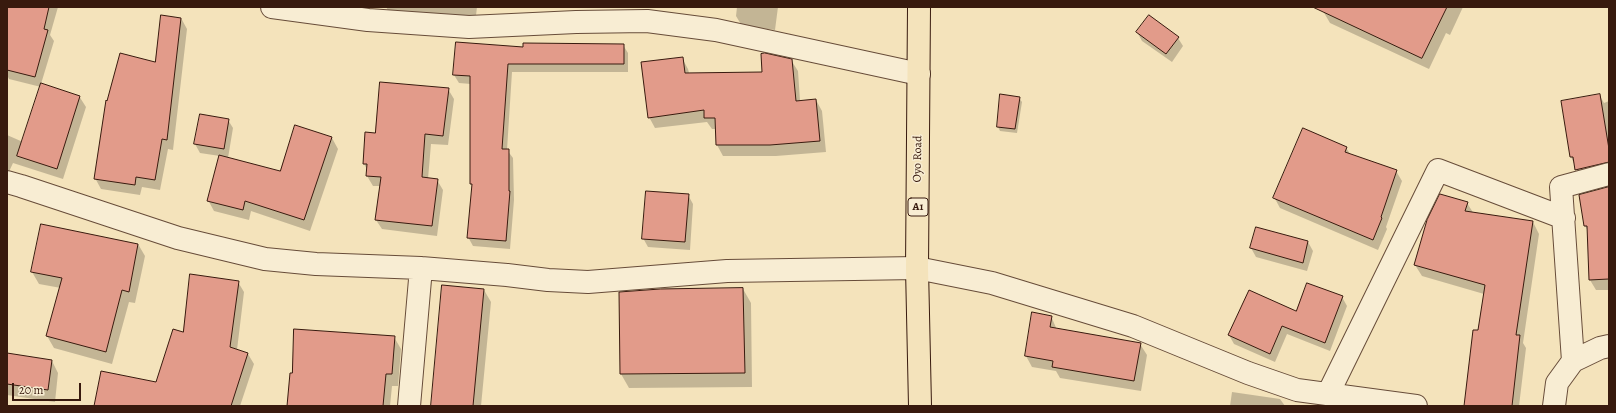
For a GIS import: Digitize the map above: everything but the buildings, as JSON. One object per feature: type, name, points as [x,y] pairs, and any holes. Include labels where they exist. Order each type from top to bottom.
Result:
[{"type":"highway","name":"Oyo Road","points":[[919,7],[917,268],[920,406]]},
{"type":"street","points":[[279,8],[368,20],[469,27],[576,22],[647,21],[716,30],[919,74]]},
{"type":"street","points":[[1328,394],[1438,170],[1564,218]]},
{"type":"street","points":[[1573,362],[1561,187],[1609,174]]},
{"type":"street","points":[[7,182],[178,238],[265,259],[316,264],[422,268],[548,280],[588,282],[727,271],[917,268],[992,284],[1133,326],[1248,373],[1296,390],[1416,406]]},
{"type":"street","points":[[409,406],[422,268]]},
{"type":"street","points":[[1554,406],[1557,382],[1573,362],[1600,348],[1609,346]]}]
